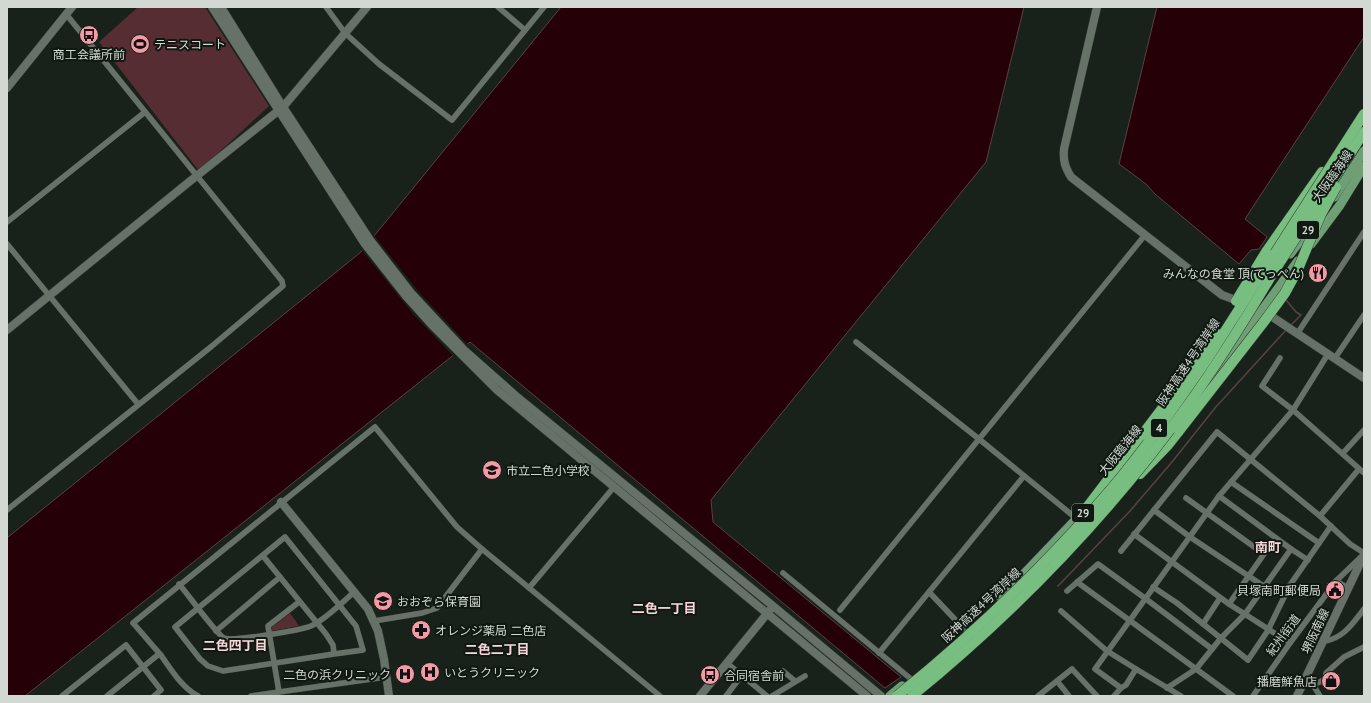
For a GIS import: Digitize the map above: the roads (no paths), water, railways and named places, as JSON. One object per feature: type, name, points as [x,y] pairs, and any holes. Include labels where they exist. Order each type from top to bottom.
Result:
[{"type":"highway","points":[[1080,517],[1196,364],[1271,246],[1364,114]]},
{"type":"highway","name":"阪神高速4号湾岸線","points":[[897,696],[931,668],[1005,602],[1081,523],[1118,480],[1157,431],[1201,368],[1364,114]]},
{"type":"highway","points":[[1136,478],[1168,445],[1285,293],[1298,269],[1321,214],[1364,133]]},
{"type":"highway","name":"阪神高速4号湾岸線","points":[[912,696],[969,647],[1050,569],[1089,528],[1152,453],[1217,363],[1364,133]]},
{"type":"main road","name":"大阪臨海線","points":[[890,696],[998,602],[1080,517],[1145,439],[1336,194],[1364,151]]},
{"type":"main road","name":"大阪臨海線","points":[[919,696],[1029,595],[1095,527],[1176,430],[1340,205],[1364,166]]},
{"type":"street","points":[[7,88],[72,7]]},
{"type":"street","points":[[212,7],[281,109],[367,242],[461,352],[497,390],[867,696]]},
{"type":"street","points":[[221,7],[281,109]]},
{"type":"street","points":[[326,7],[345,33],[379,64],[452,120],[544,7]]},
{"type":"street","points":[[7,330],[197,175],[281,109],[367,7]]},
{"type":"street","points":[[498,7],[525,30]]},
{"type":"street","points":[[1097,7],[1064,149],[1063,162],[1071,177],[1222,295],[1262,311],[1364,378]]},
{"type":"street","points":[[7,510],[212,346],[283,286],[282,281],[66,14]]},
{"type":"street","points":[[7,222],[145,112]]},
{"type":"street","points":[[1297,334],[1364,232]]},
{"type":"street","points":[[840,610],[1145,235]]},
{"type":"street","points":[[7,244],[138,404]]},
{"type":"street","points":[[1121,688],[1095,669],[1219,496],[1293,410],[1331,356],[1364,315]]},
{"type":"street","points":[[856,342],[1024,476],[1080,517]]},
{"type":"street","points":[[461,352],[881,696]]},
{"type":"street","points":[[1280,358],[1262,386],[1293,410],[1362,471],[1320,516]]},
{"type":"street","points":[[198,696],[192,693],[180,682],[133,623],[179,584],[375,427],[457,526],[482,549],[660,696]]},
{"type":"street","points":[[1343,454],[1364,430]]},
{"type":"street","points":[[1121,551],[1217,432],[1320,516],[1350,544],[1364,554]]},
{"type":"street","points":[[879,653],[1024,476]]},
{"type":"street","points":[[1231,482],[1319,543]]},
{"type":"street","points":[[530,588],[614,487]]},
{"type":"street","points":[[1219,496],[1308,560]]},
{"type":"street","points":[[1186,498],[1206,514],[1264,554],[1229,604]]},
{"type":"street","points":[[282,502],[368,609],[378,631],[384,659],[388,696]]},
{"type":"street","points":[[1154,510],[1190,537],[1265,587]]},
{"type":"street","points":[[1153,587],[1177,603],[1248,660],[1269,629],[1290,585],[1331,526]]},
{"type":"street","points":[[1134,534],[1220,598],[1290,643]]},
{"type":"street","points":[[285,537],[356,626],[363,650],[224,671],[208,666],[200,659],[175,627],[263,556],[285,537]]},
{"type":"street","points":[[374,621],[422,613],[437,608],[482,549]]},
{"type":"street","points":[[1167,688],[1196,669],[1221,638],[1245,614],[1291,549]]},
{"type":"street","name":"紀州街道","points":[[1253,696],[1336,581],[1364,554]]},
{"type":"street","name":"堺阪南線","points":[[1297,696],[1364,554]]},
{"type":"street","points":[[263,556],[326,634],[333,645],[334,654]]},
{"type":"street","points":[[1067,591],[1098,564],[1212,649]]},
{"type":"street","points":[[783,573],[911,679]]},
{"type":"street","points":[[216,631],[280,577]]},
{"type":"street","points":[[1336,581],[1348,588]]},
{"type":"street","points":[[1076,582],[1233,696]]},
{"type":"street","points":[[179,584],[216,631],[224,638],[236,639],[311,626],[340,605],[354,592]]},
{"type":"street","points":[[929,592],[966,631]]},
{"type":"street","points":[[1203,624],[1220,598]]},
{"type":"street","points":[[279,692],[268,626],[299,602]]},
{"type":"street","points":[[700,696],[773,606]]},
{"type":"street","points":[[1324,641],[1333,640],[1348,629],[1364,609]]},
{"type":"street","points":[[1061,612],[1107,651],[1181,696]]},
{"type":"street","points":[[65,695],[126,645],[161,690],[154,696]]},
{"type":"street","points":[[1313,685],[1326,679],[1326,673],[1344,657],[1364,647]]},
{"type":"street","points":[[107,696],[159,654]]},
{"type":"street","points":[[727,663],[767,696]]},
{"type":"street","points":[[1040,696],[1072,668],[1097,696]]},
{"type":"street","points":[[1114,696],[1126,685],[1136,669]]},
{"type":"street","points":[[783,671],[795,681]]},
{"type":"street","points":[[250,696],[386,676]]},
{"type":"street","points":[[726,696],[742,676]]},
{"type":"street","points":[[772,696],[805,676]]},
{"type":"street","points":[[1057,681],[1069,696]]},
{"type":"street","points":[[1304,681],[1313,685],[1320,696]]},
{"type":"waterway","points":[[1286,300],[1296,312],[1301,315],[1291,325]]},
{"type":"waterway","points":[[1058,586],[1130,511],[1172,462],[1215,408],[1287,329]]},
{"type":"place","name":"商工会議所前","points":[[89,35]]},
{"type":"place","name":"テニスコート","points":[[140,44]]},
{"type":"place","name":"みんなの食堂 頂(てっぺん)","points":[[1318,273]]},
{"type":"place","name":"市立二色小学校","points":[[492,470]]},
{"type":"place","name":"貝塚南町郵便局","points":[[1335,590]]},
{"type":"place","name":"おおぞら保育園","points":[[383,601]]},
{"type":"place","name":"オレンジ薬局 二色店","points":[[421,630]]},
{"type":"place","name":"いとうクリニック","points":[[430,672]]},
{"type":"place","name":"二色の浜クリニック","points":[[405,674]]},
{"type":"place","name":"合同宿舎前","points":[[710,675]]},
{"type":"place","name":"播磨鮮魚店","points":[[1331,681]]},
{"type":"district","name":"南町","points":[[1268,547]]},
{"type":"district","name":"二色一丁目","points":[[664,608]]},
{"type":"district","name":"二色四丁目","points":[[235,645]]},
{"type":"district","name":"二色二丁目","points":[[497,649]]}]
